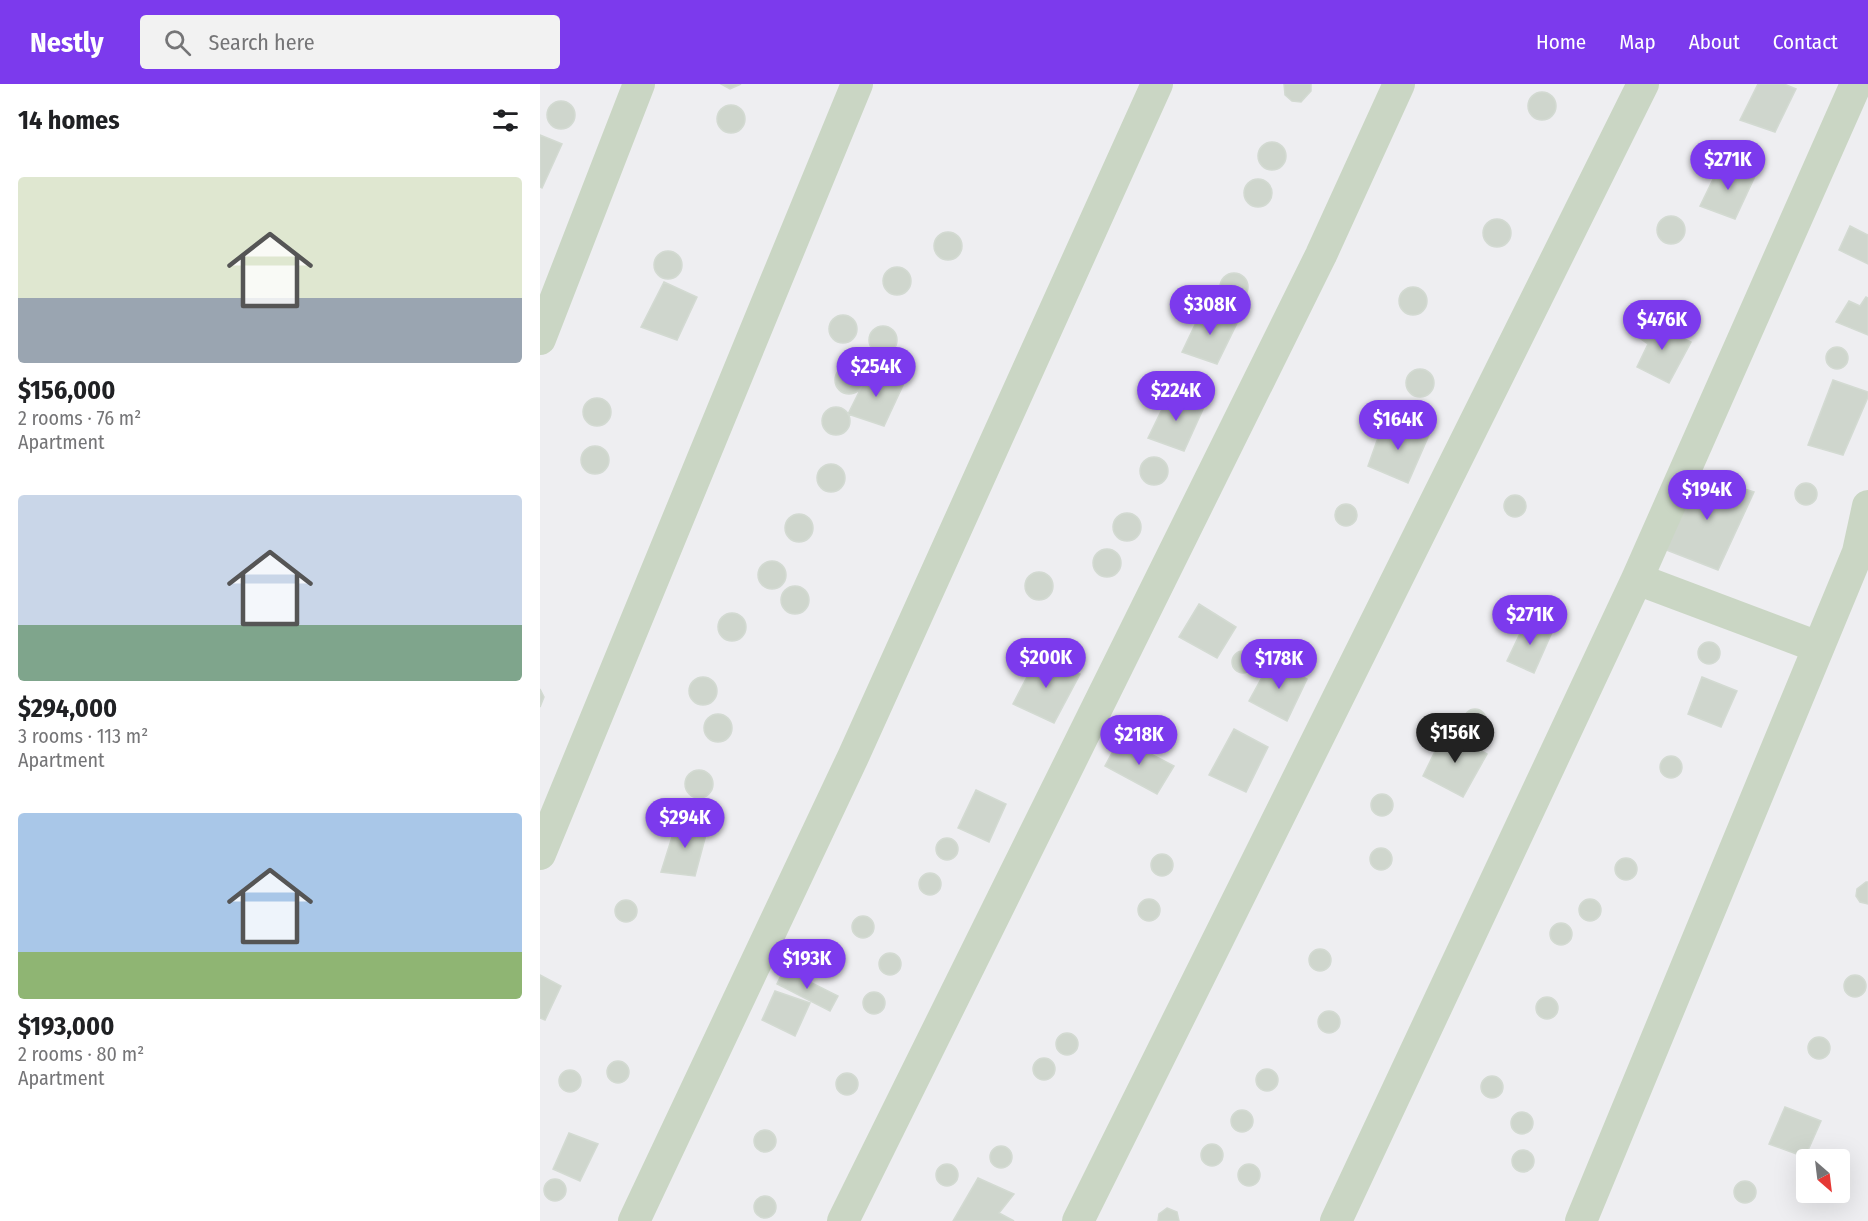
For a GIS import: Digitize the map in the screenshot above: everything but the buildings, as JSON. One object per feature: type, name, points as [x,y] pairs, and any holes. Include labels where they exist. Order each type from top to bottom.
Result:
[{"type":"street","points":[[540,339],[639,84]]},
{"type":"street","points":[[540,854],[857,84]]},
{"type":"street","points":[[634,1221],[848,768],[1157,84]]},
{"type":"street","points":[[843,1221],[1321,255],[1399,84]]},
{"type":"street","points":[[1078,1221],[1643,84]]},
{"type":"street","points":[[1336,1221],[1637,579],[1856,84]]},
{"type":"street","points":[[1581,1221],[1818,647],[1863,553],[1868,506]]},
{"type":"street","points":[[1637,579],[1818,647]]}]
